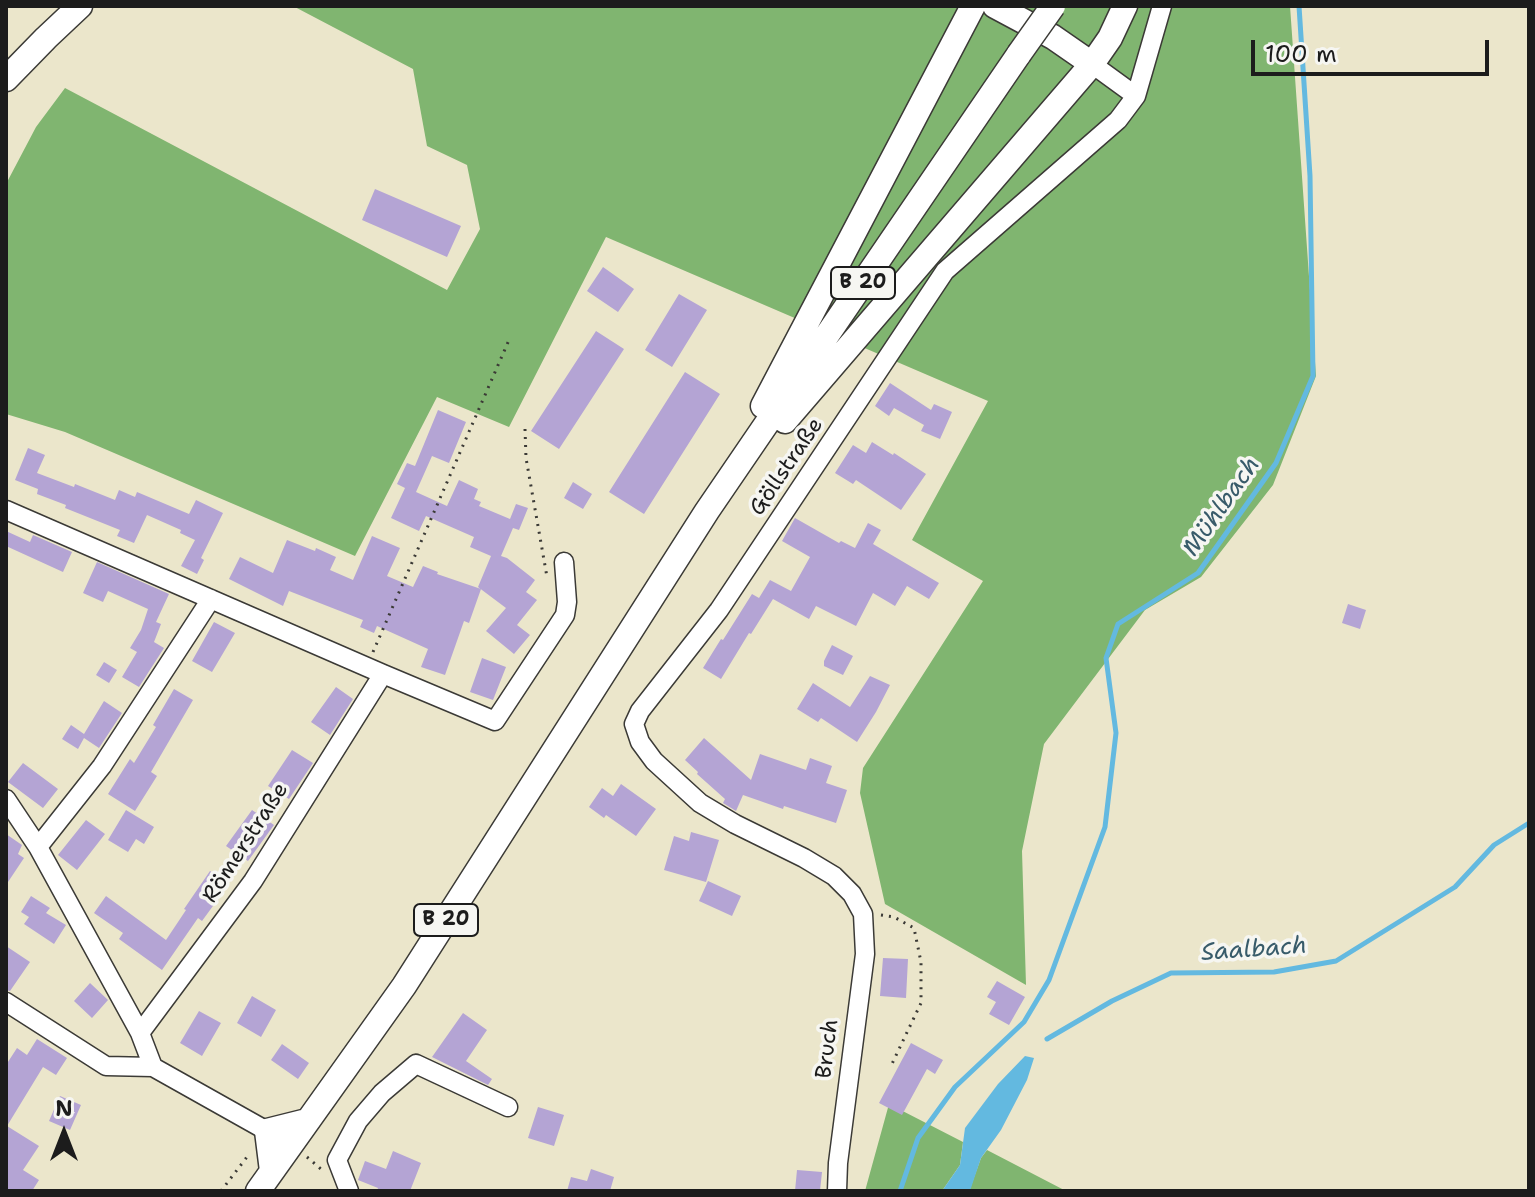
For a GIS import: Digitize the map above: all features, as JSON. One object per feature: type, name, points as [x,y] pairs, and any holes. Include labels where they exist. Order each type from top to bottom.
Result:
[{"type":"main road","points":[[6,79],[80,6]]},
{"type":"main road","points":[[707,511],[973,6]]},
{"type":"main road","points":[[995,6],[1053,37],[1092,64]]},
{"type":"main road","name":"B 20","points":[[265,1181],[404,986],[707,511],[1053,6]]},
{"type":"main road","points":[[707,511],[1092,64],[1110,38],[1125,6]]},
{"type":"main road","points":[[265,1181],[267,1131],[307,1121]]},
{"type":"street","name":"Göllstraße","points":[[863,914],[852,894],[834,876],[700,803],[654,761],[640,742],[634,724],[640,711],[719,610],[945,271],[1118,120],[1136,96],[1162,6]]},
{"type":"street","points":[[1092,64],[1136,96]]},
{"type":"street","points":[[6,510],[495,721],[565,615],[564,562]]},
{"type":"street","points":[[38,847],[102,766],[211,599]]},
{"type":"street","name":"Römerstraße","points":[[140,1033],[253,881],[375,670]]},
{"type":"street","points":[[6,799],[38,847],[140,1033],[153,1067]]},
{"type":"street","name":"Bruch","points":[[837,1191],[865,954],[863,914]]},
{"type":"street","points":[[6,1002],[106,1066],[153,1067],[267,1131]]},
{"type":"street","points":[[349,1191],[337,1160],[358,1121],[382,1093],[416,1064],[508,1107]]},
{"type":"path","points":[[375,670],[509,340]]},
{"type":"path","points":[[525,429],[526,458],[548,582]]},
{"type":"path","points":[[863,914],[894,917],[914,928],[921,962],[921,1003],[890,1068]]},
{"type":"path","points":[[221,1191],[267,1131]]},
{"type":"path","points":[[291,1144],[327,1174]]},
{"type":"green space","points":[[293,6],[1290,6],[1316,376],[1273,485],[1201,577],[1145,610],[1044,744],[1022,851],[1026,985],[885,904],[860,793],[863,768],[983,581],[912,540],[988,401],[606,237],[509,427],[437,397],[355,556],[65,432],[6,414],[6,184],[36,127],[65,88],[447,290],[480,229],[467,165],[427,146],[413,69]]},
{"type":"green space","points":[[889,1104],[963,1142],[960,1165],[942,1191],[865,1191]]},
{"type":"green space","points":[[987,1150],[1066,1191],[969,1191]]},
{"type":"water","points":[[1025,1056],[1034,1058],[1027,1080],[1001,1130],[981,1158],[970,1191],[942,1191],[960,1165],[965,1128],[998,1084]]},
{"type":"building","points":[[375,189],[461,226],[447,257],[362,220]]},
{"type":"building","points":[[603,267],[634,289],[618,312],[587,291]]},
{"type":"building","points":[[679,294],[707,310],[672,367],[645,350]]},
{"type":"building","points":[[596,331],[624,349],[559,449],[531,431]]},
{"type":"building","points":[[685,372],[720,394],[644,514],[609,492]]},
{"type":"building","points":[[890,383],[931,410],[934,404],[952,412],[940,439],[921,431],[924,425],[894,408],[889,416],[875,406]]},
{"type":"building","points":[[438,410],[466,422],[449,463],[432,456],[416,492],[447,506],[459,480],[478,489],[474,499],[481,502],[479,506],[510,519],[516,504],[528,508],[519,530],[513,528],[501,556],[535,580],[526,592],[537,600],[517,625],[530,635],[514,654],[486,631],[506,608],[478,587],[491,556],[470,547],[474,537],[426,516],[419,531],[391,518],[405,488],[397,484],[407,463],[415,466]]},
{"type":"building","points":[[872,442],[926,474],[901,510],[856,480],[853,484],[835,473],[853,445],[866,453]]},
{"type":"building","points":[[28,448],[45,455],[37,473],[74,487],[75,484],[115,500],[119,490],[135,497],[137,492],[189,514],[196,500],[223,513],[201,558],[204,560],[197,574],[181,566],[195,540],[180,533],[181,530],[147,515],[134,543],[117,536],[120,530],[65,508],[66,505],[37,494],[38,489],[15,480]]},
{"type":"building","points":[[573,482],[592,494],[583,509],[564,498]]},
{"type":"building","points":[[795,518],[839,543],[841,541],[855,548],[868,523],[881,530],[873,544],[939,583],[929,599],[907,586],[895,606],[873,593],[856,626],[816,606],[809,619],[773,599],[721,679],[703,668],[752,594],[759,598],[770,580],[791,591],[810,557],[782,541]]},
{"type":"building","points":[[6,531],[30,542],[33,535],[72,552],[63,572],[6,546]]},
{"type":"building","points":[[372,536],[400,548],[387,576],[413,587],[423,566],[481,589],[469,623],[464,621],[445,675],[421,667],[428,649],[377,626],[374,633],[360,627],[363,620],[289,591],[283,606],[229,579],[240,557],[273,573],[287,540],[336,557],[330,570],[353,580]]},
{"type":"building","points":[[97,562],[169,594],[156,622],[161,624],[154,642],[164,648],[139,687],[122,677],[137,652],[130,648],[141,630],[148,609],[108,591],[103,602],[83,593]]},
{"type":"building","points":[[1348,604],[1366,610],[1360,629],[1342,623]]},
{"type":"building","points":[[214,622],[235,633],[212,672],[192,661]]},
{"type":"building","points":[[832,645],[853,656],[843,675],[824,666]]},
{"type":"building","points":[[482,658],[506,667],[493,700],[470,692]]},
{"type":"building","points":[[104,662],[117,670],[109,683],[96,675]]},
{"type":"building","points":[[870,676],[890,685],[857,742],[821,718],[818,722],[797,709],[813,683],[850,707]]},
{"type":"building","points":[[336,687],[353,699],[330,735],[311,722]]},
{"type":"building","points":[[174,689],[193,700],[151,772],[157,776],[135,811],[108,794],[130,759],[134,763]]},
{"type":"building","points":[[104,701],[122,713],[99,748],[84,738],[78,749],[62,739],[71,725],[84,734]]},
{"type":"building","points":[[704,738],[751,780],[760,754],[806,770],[810,758],[832,766],[826,783],[847,790],[836,823],[743,795],[736,811],[723,803],[725,799],[685,760]]},
{"type":"building","points":[[292,750],[313,763],[289,799],[268,786]]},
{"type":"building","points":[[23,763],[58,789],[43,808],[8,782]]},
{"type":"building","points":[[621,784],[656,809],[636,836],[589,807],[602,788],[613,796]]},
{"type":"building","points":[[126,810],[154,827],[144,844],[136,839],[128,852],[108,840]]},
{"type":"building","points":[[252,810],[274,825],[248,861],[226,846]]},
{"type":"building","points":[[86,820],[105,834],[77,870],[58,855]]},
{"type":"building","points":[[691,832],[719,840],[706,882],[664,870],[674,836],[689,841]]},
{"type":"building","points":[[6,834],[22,845],[18,854],[24,858],[6,885]]},
{"type":"building","points":[[210,871],[229,884],[202,921],[198,918],[162,970],[119,939],[123,933],[94,913],[106,896],[166,940]]},
{"type":"building","points":[[708,881],[741,896],[732,916],[699,901]]},
{"type":"building","points":[[31,896],[50,908],[46,913],[66,925],[54,944],[24,924],[29,917],[21,912]]},
{"type":"building","points":[[6,946],[30,962],[10,991],[6,990]]},
{"type":"building","points":[[883,958],[908,959],[906,998],[880,996]]},
{"type":"building","points":[[997,981],[1025,997],[1009,1025],[989,1014],[996,1002],[987,997]]},
{"type":"building","points":[[90,983],[108,1000],[92,1018],[74,1001]]},
{"type":"building","points":[[252,996],[276,1010],[261,1037],[237,1023]]},
{"type":"building","points":[[199,1011],[221,1023],[202,1056],[180,1043]]},
{"type":"building","points":[[463,1013],[487,1030],[466,1061],[492,1079],[488,1085],[432,1057]]},
{"type":"building","points":[[37,1039],[67,1058],[56,1075],[43,1067],[7,1126],[39,1146],[23,1170],[39,1180],[32,1191],[6,1191],[6,1065],[17,1048],[27,1055]]},
{"type":"building","points":[[911,1043],[943,1060],[935,1074],[927,1069],[902,1115],[879,1103]]},
{"type":"building","points":[[282,1044],[309,1063],[298,1079],[271,1060]]},
{"type":"building","points":[[60,1096],[81,1105],[70,1130],[49,1121]]},
{"type":"building","points":[[538,1107],[564,1115],[554,1146],[528,1138]]},
{"type":"building","points":[[393,1151],[421,1163],[410,1191],[377,1191],[378,1188],[358,1180],[365,1161],[386,1169]]},
{"type":"building","points":[[591,1169],[614,1177],[610,1191],[567,1191],[571,1177],[587,1181]]},
{"type":"building","points":[[797,1170],[822,1172],[820,1191],[795,1191]]},
{"type":"waterway","name":"Mühlbach","points":[[900,1191],[918,1138],[955,1087],[1024,1022],[1049,980],[1105,827],[1116,733],[1106,658],[1118,624],[1198,573],[1276,463],[1313,376],[1310,176],[1299,6]]},
{"type":"waterway","name":"Saalbach","points":[[1047,1039],[1112,1001],[1171,973],[1274,972],[1336,961],[1455,887],[1494,845],[1529,823]]}]
